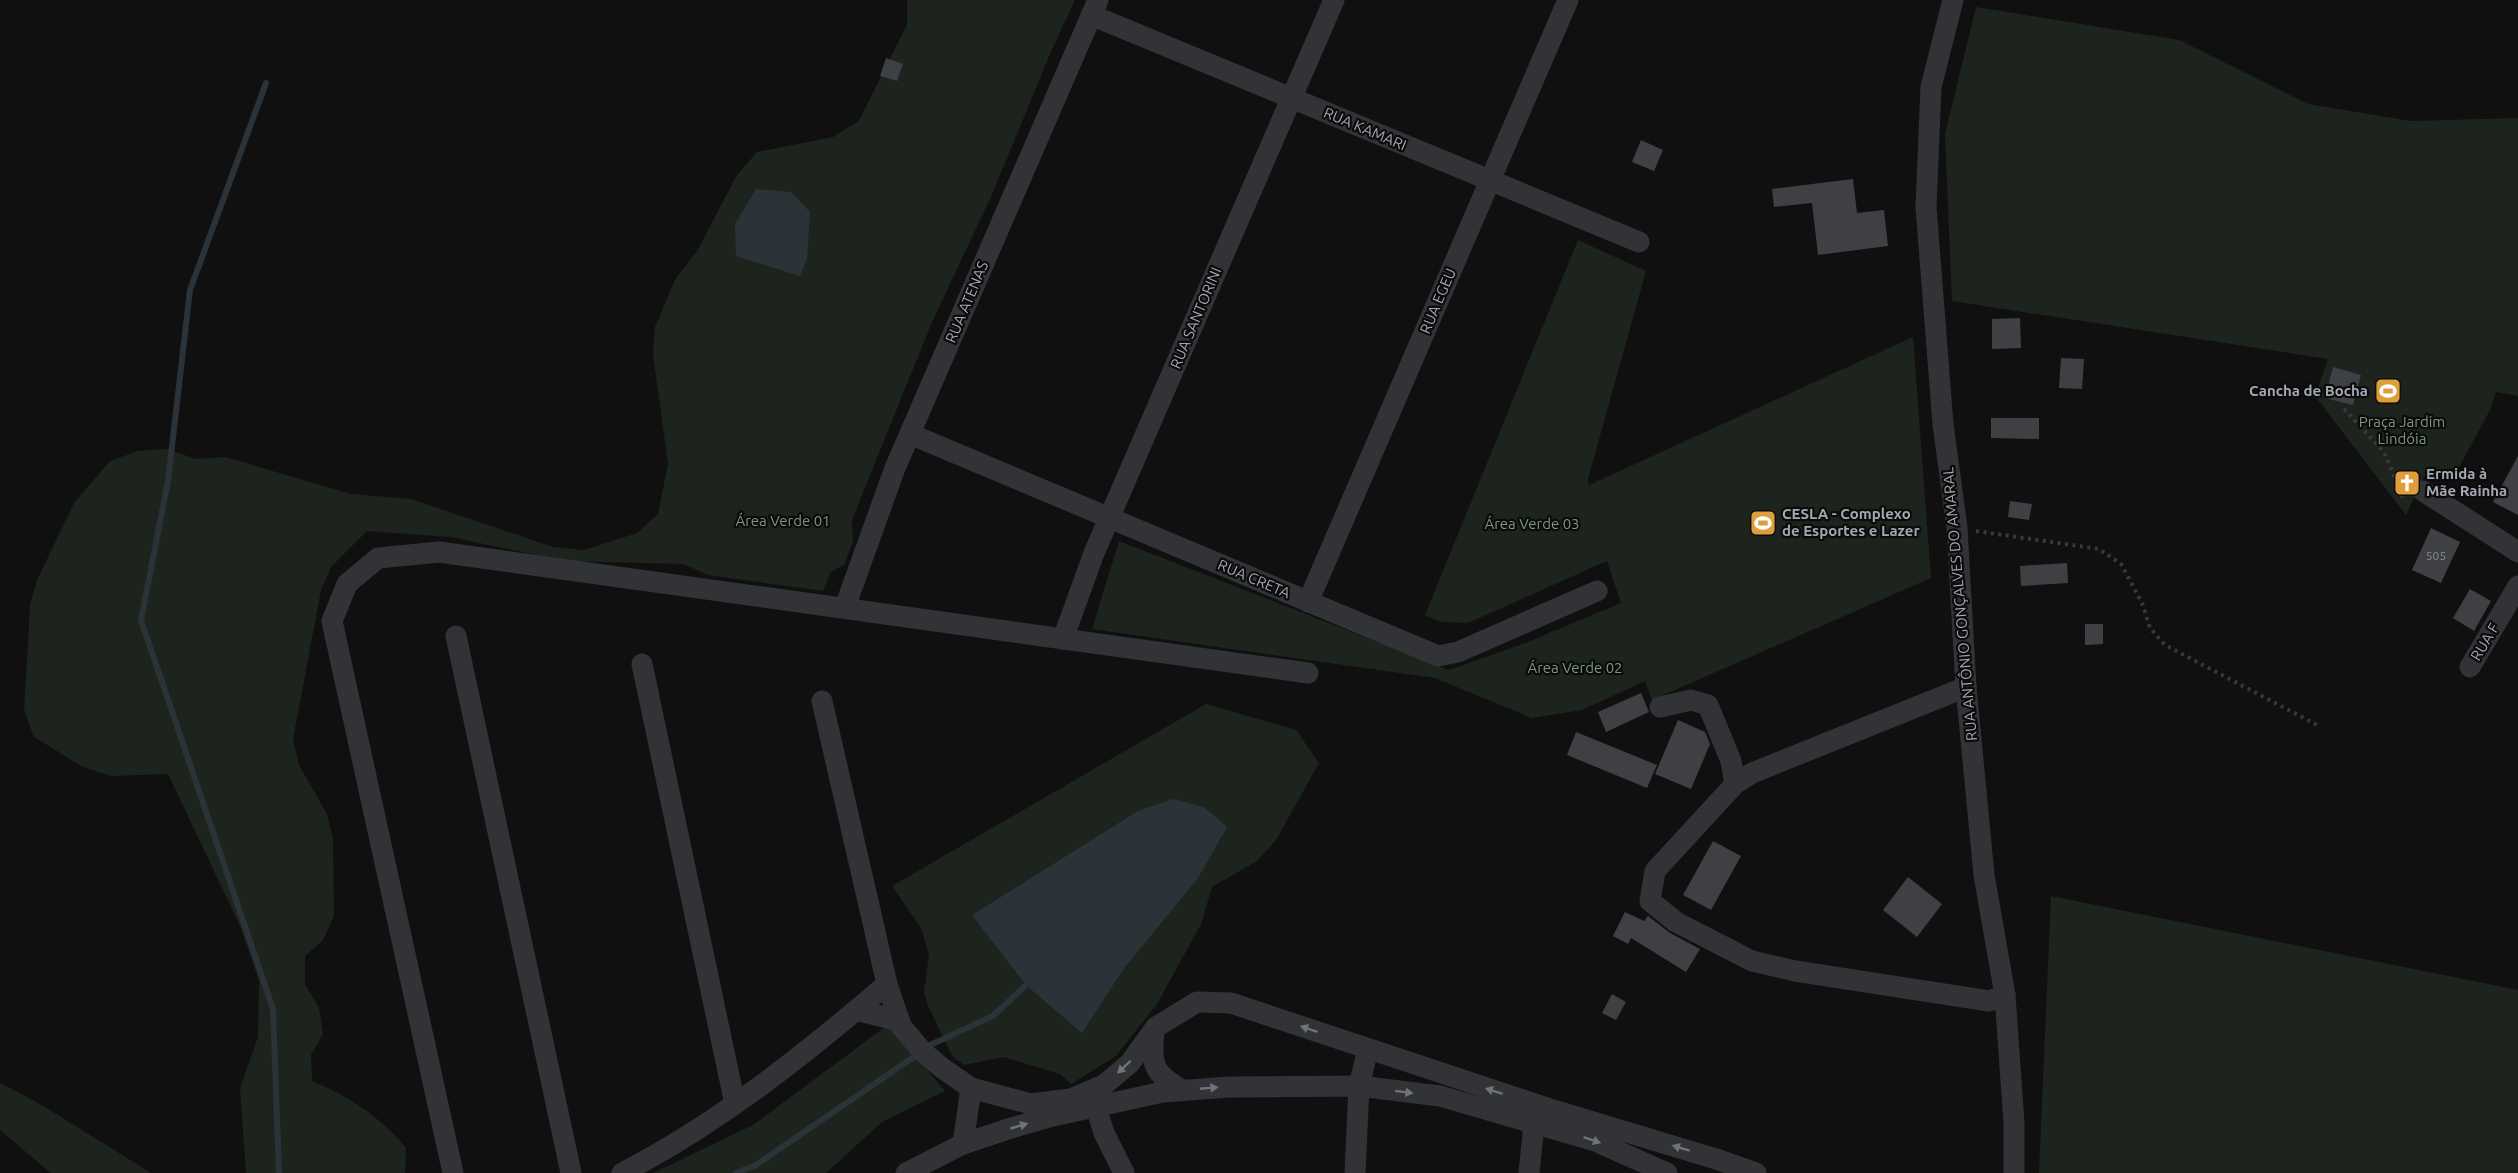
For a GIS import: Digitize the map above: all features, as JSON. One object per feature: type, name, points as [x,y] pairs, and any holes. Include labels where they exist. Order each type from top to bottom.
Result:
[{"type":"street","name":"RUA SANTORINI","points":[[1063,639],[1109,518],[1334,0]]},
{"type":"street","name":"RUA EGEU","points":[[1308,602],[1568,0]]},
{"type":"street","name":"RUA ANTÔNIO GONÇALVES DO AMARAL","points":[[1953,0],[1930,87],[1926,207],[1943,424],[1957,528],[1966,687],[1984,875],[2005,995],[2014,1123],[2014,1173]]},
{"type":"street","name":"RUA KAMARI","points":[[1095,8],[1292,98],[1639,242]]},
{"type":"street","name":"RUA ATENAS","points":[[845,607],[910,434],[1095,8]]},
{"type":"street","name":"RUA CRETA","points":[[910,434],[1438,656],[1458,652],[1597,591]]},
{"type":"street","points":[[2423,491],[2518,552]]},
{"type":"street","points":[[453,1173],[332,621],[347,584],[378,558],[439,552],[1308,673]]},
{"type":"street","name":"RUA F","points":[[2470,667],[2518,586]]},
{"type":"street","points":[[456,636],[571,1173]]},
{"type":"street","points":[[642,664],[735,1104]]},
{"type":"street","points":[[1966,687],[1752,773],[1735,784],[1655,871],[1650,902],[1676,922],[1752,961],[1989,1000],[2005,995]]},
{"type":"street","points":[[1660,707],[1691,700],[1708,705],[1731,761],[1735,784]]},
{"type":"street","points":[[822,701],[887,984],[900,1022],[922,1051],[971,1088],[1031,1104],[1071,1099],[1104,1084],[1130,1063],[1154,1030],[1197,1002],[1231,1003],[1547,1107],[1715,1166],[1756,1173]]},
{"type":"street","points":[[622,1173],[663,1152],[735,1104],[816,1045],[887,984]]},
{"type":"street","points":[[856,1010],[900,1022]]},
{"type":"street","points":[[1154,1030],[1152,1055],[1155,1069],[1163,1078],[1182,1090]]},
{"type":"street","points":[[1355,1173],[1359,1086],[1368,1049]]},
{"type":"street","points":[[906,1173],[932,1167],[963,1144],[1053,1116],[1163,1092],[1229,1087],[1359,1086],[1440,1096],[1595,1141],[1667,1173]]},
{"type":"street","points":[[963,1144],[971,1088]]},
{"type":"street","points":[[1096,1107],[1104,1133],[1124,1173]]},
{"type":"street","points":[[1529,1173],[1534,1124]]},
{"type":"path","points":[[2344,409],[2384,452],[2406,504],[2413,507],[2423,491]]},
{"type":"path","points":[[1957,528],[2099,549],[2121,564],[2142,603],[2150,628],[2165,645],[2317,725]]},
{"type":"green space","name":"Área Verde 01","points":[[907,0],[1075,0],[1050,54],[991,197],[932,322],[852,520],[853,541],[844,565],[831,572],[823,591],[708,575],[683,564],[565,561],[451,537],[367,531],[331,567],[321,590],[293,739],[299,765],[327,814],[333,839],[334,916],[323,940],[305,956],[305,984],[319,1008],[323,1034],[311,1055],[312,1081],[363,1108],[386,1127],[406,1148],[405,1173],[246,1173],[240,1088],[258,1037],[259,981],[241,928],[168,774],[111,776],[83,767],[34,737],[24,711],[30,605],[37,580],[74,503],[110,461],[138,451],[167,449],[196,459],[225,457],[351,494],[411,499],[553,547],[584,550],[637,533],[658,514],[668,464],[653,354],[655,327],[676,278],[697,251],[737,175],[757,152],[833,137],[859,121],[907,25]]},
{"type":"green space","name":"Praça Jardim Lindóia","points":[[1976,7],[2179,40],[2308,104],[2411,121],[2518,118],[2518,396],[2496,392],[2491,408],[2451,482],[2427,471],[2406,515],[2315,396],[2328,359],[1952,301],[1945,134]]},
{"type":"green space","points":[[1578,240],[1646,271],[1588,479],[1589,485],[1913,337],[1931,578],[1652,700],[1645,681],[1582,710],[1532,718],[1435,678],[1092,629],[1119,541],[1449,670],[1523,644],[1621,603],[1607,561],[1468,623],[1441,622],[1425,615]]},
{"type":"green space","points":[[1206,704],[1296,730],[1319,763],[1276,840],[1257,861],[1212,887],[1201,924],[1157,1004],[1116,1056],[1071,1084],[1060,1074],[1004,1057],[964,1065],[952,1056],[924,993],[929,954],[921,928],[892,886]],"holes":[[[973,915],[1125,967],[1082,1032]]]},
{"type":"green space","points":[[2051,896],[2518,990],[2518,1173],[2039,1173]]},
{"type":"green space","points":[[889,1024],[945,1091],[882,1122],[826,1173],[653,1173],[753,1125]]},
{"type":"green space","points":[[0,1083],[40,1104],[151,1173],[51,1173],[0,1130]]},
{"type":"shaded area","points":[[756,189],[791,192],[810,212],[807,258],[800,276],[736,256],[735,224]]},
{"type":"shaded area","points":[[1173,799],[1204,807],[1227,827],[1198,878],[1125,967],[1082,1033],[1026,985],[972,915],[1138,811]]},
{"type":"building","points":[[886,58],[903,64],[897,81],[880,76]]},
{"type":"building","points":[[1641,140],[1663,150],[1654,171],[1632,162]]},
{"type":"building","points":[[1853,179],[1857,213],[1884,210],[1888,246],[1818,255],[1812,203],[1774,207],[1772,189]]},
{"type":"building","points":[[2020,318],[2021,348],[1992,349],[1992,319]]},
{"type":"building","points":[[2061,358],[2084,359],[2082,389],[2059,388]]},
{"type":"building","points":[[2333,367],[2361,375],[2353,405],[2325,398]]},
{"type":"building","points":[[1991,418],[2039,418],[2039,439],[1991,438]]},
{"type":"building","points":[[2518,456],[2518,515],[2493,502]]},
{"type":"building","points":[[2010,501],[2032,504],[2029,520],[2008,517]]},
{"type":"building","points":[[2431,528],[2460,542],[2441,583],[2412,570]]},
{"type":"building","points":[[2067,563],[2068,583],[2021,586],[2020,566]]},
{"type":"building","points":[[2470,589],[2491,601],[2474,631],[2453,618]]},
{"type":"building","points":[[2085,624],[2103,624],[2103,644],[2085,645]]},
{"type":"building","points":[[1641,693],[1649,712],[1606,732],[1598,712]]},
{"type":"building","points":[[1678,720],[1705,732],[1710,744],[1691,789],[1655,774]]},
{"type":"building","points":[[1576,732],[1657,765],[1647,788],[1567,755]]},
{"type":"building","points":[[1713,841],[1741,856],[1711,910],[1683,895]]},
{"type":"building","points":[[1908,877],[1942,904],[1917,937],[1883,910]]},
{"type":"building","points":[[1625,912],[1644,921],[1648,916],[1670,933],[1700,949],[1686,972],[1631,938],[1628,944],[1613,936]]},
{"type":"building","points":[[1612,994],[1626,1002],[1616,1020],[1602,1013]]},
{"type":"waterway","points":[[266,83],[190,290],[168,481],[141,620],[273,1009],[279,1173]]},
{"type":"waterway","points":[[930,1045],[993,1016],[1026,985]]},
{"type":"waterway","points":[[736,1173],[756,1165],[918,1054]]},
{"type":"place","name":"Cancha de Bocha","points":[[2388,391]]},
{"type":"place","name":"Ermida à Mãe Rainha","points":[[2407,483]]},
{"type":"place","name":"CESLA - Complexo de Esportes e Lazer","points":[[1763,523]]},
{"type":"park label","name":"Área Verde 03","points":[[1532,524]]},
{"type":"park label","name":"Área Verde 02","points":[[1575,668]]}]
